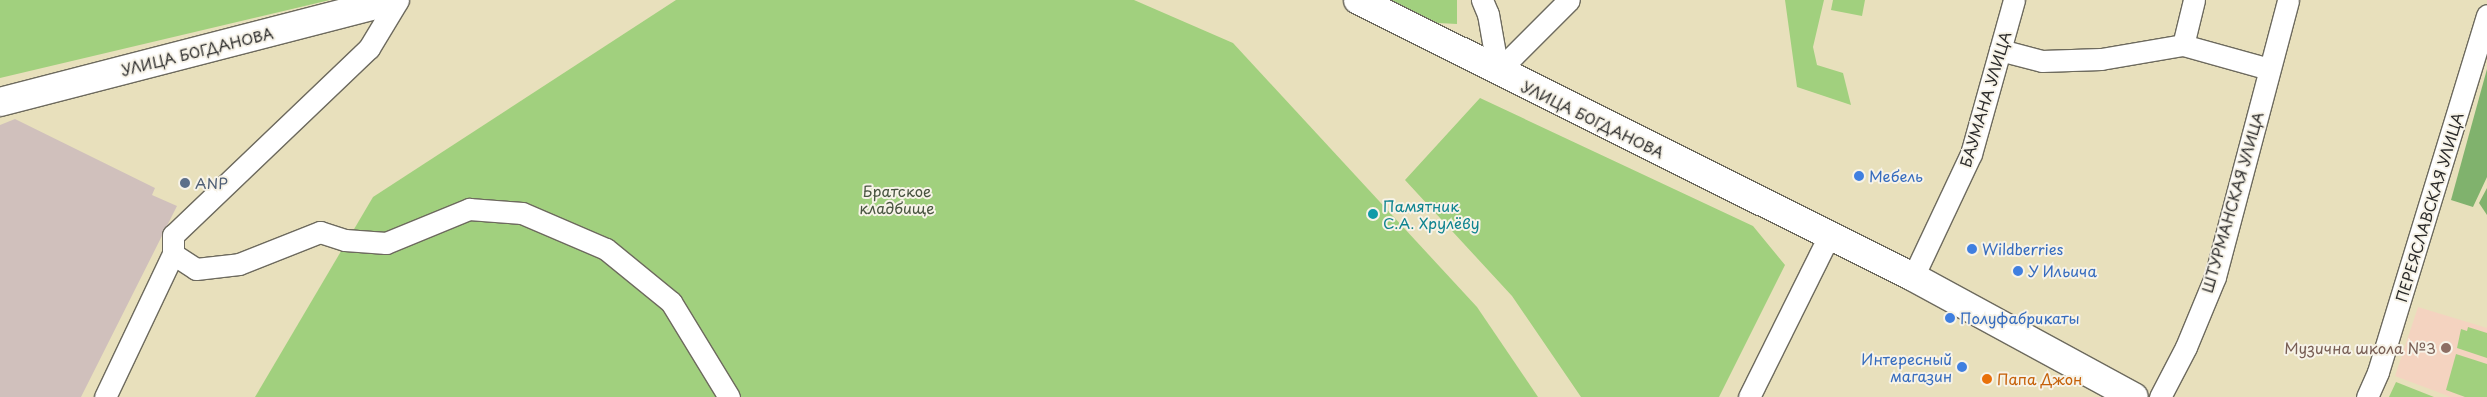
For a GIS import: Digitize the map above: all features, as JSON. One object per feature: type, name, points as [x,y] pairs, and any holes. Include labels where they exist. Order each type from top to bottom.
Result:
[{"type":"main road","name":"УЛИЦА БОГДАНОВА","points":[[0,102],[396,0]]},
{"type":"main road","name":"УЛИЦА БОГДАНОВА","points":[[1358,0],[1914,277],[2134,397]]},
{"type":"street","points":[[105,397],[173,254],[173,235],[369,48],[396,0]]},
{"type":"street","points":[[1482,0],[1488,14],[1498,71]]},
{"type":"street","points":[[1498,71],[1569,0]]},
{"type":"street","name":"БАУМАНА УЛИЦА","points":[[1914,277],[1971,154],[2014,0]]},
{"type":"street","points":[[2183,45],[2194,0]]},
{"type":"street","name":"ШТУРМАНСКАЯ УЛИЦА","points":[[2160,397],[2186,348],[2215,277],[2288,0]]},
{"type":"street","name":"ПЕРЕЯСЛАВСКАЯ УЛИЦА","points":[[2367,397],[2378,372],[2487,16]]},
{"type":"street","points":[[2000,50],[2042,61],[2102,59],[2183,45],[2269,69]]},
{"type":"street","points":[[173,254],[196,269],[239,264],[320,232],[345,240],[386,243],[469,209],[522,213],[606,249],[671,302],[729,397]]},
{"type":"street","points":[[1749,397],[1829,236]]},
{"type":"shaded area","points":[[15,119],[155,188],[152,195],[177,206],[81,397],[0,397],[0,125]]},
{"type":"shaded area","name":"Музична школа №3","points":[[2418,307],[2487,328],[2487,397],[2451,397],[2395,376]]},
{"type":"green space","points":[[0,0],[330,0],[0,78]]},
{"type":"green space","name":"Братское кладбище","points":[[676,0],[1134,0],[1233,43],[1477,307],[1538,397],[255,397],[373,197]]},
{"type":"green space","points":[[1389,0],[1457,0],[1457,24],[1438,23]]},
{"type":"green space","points":[[1785,0],[1824,0],[1813,47],[1817,65],[1843,73],[1851,105],[1797,87]]},
{"type":"green space","points":[[1833,0],[1865,0],[1862,16],[1831,10]]},
{"type":"green space","points":[[2487,69],[2487,177],[2473,207],[2451,200]]},
{"type":"green space","points":[[1480,98],[1753,226],[1785,265],[1719,397],[1581,397],[1512,296],[1405,180]]},
{"type":"green space","points":[[2487,188],[2487,215],[2479,203]]},
{"type":"green space","points":[[2468,327],[2487,333],[2487,358],[2457,348],[2461,329],[2467,331]]},
{"type":"green space","points":[[2456,354],[2487,364],[2487,397],[2465,397],[2446,390]]},
{"type":"green space","points":[[2396,382],[2434,397],[2389,397]]},
{"type":"place","name":"Мебель","points":[[1859,176]]},
{"type":"place","name":"ANP","points":[[185,183]]},
{"type":"place","name":"Памятник С.А. Хрулёву","points":[[1373,214]]},
{"type":"place","name":"Wildberries","points":[[1972,249]]},
{"type":"place","name":"У Ильича","points":[[2018,271]]},
{"type":"place","name":"Полуфабрикаты","points":[[1950,318]]},
{"type":"place","name":"Музична школа №3","points":[[2446,348]]},
{"type":"place","name":"Интересный магазин","points":[[1962,367]]},
{"type":"place","name":"Папа Джон","points":[[1987,379]]}]
